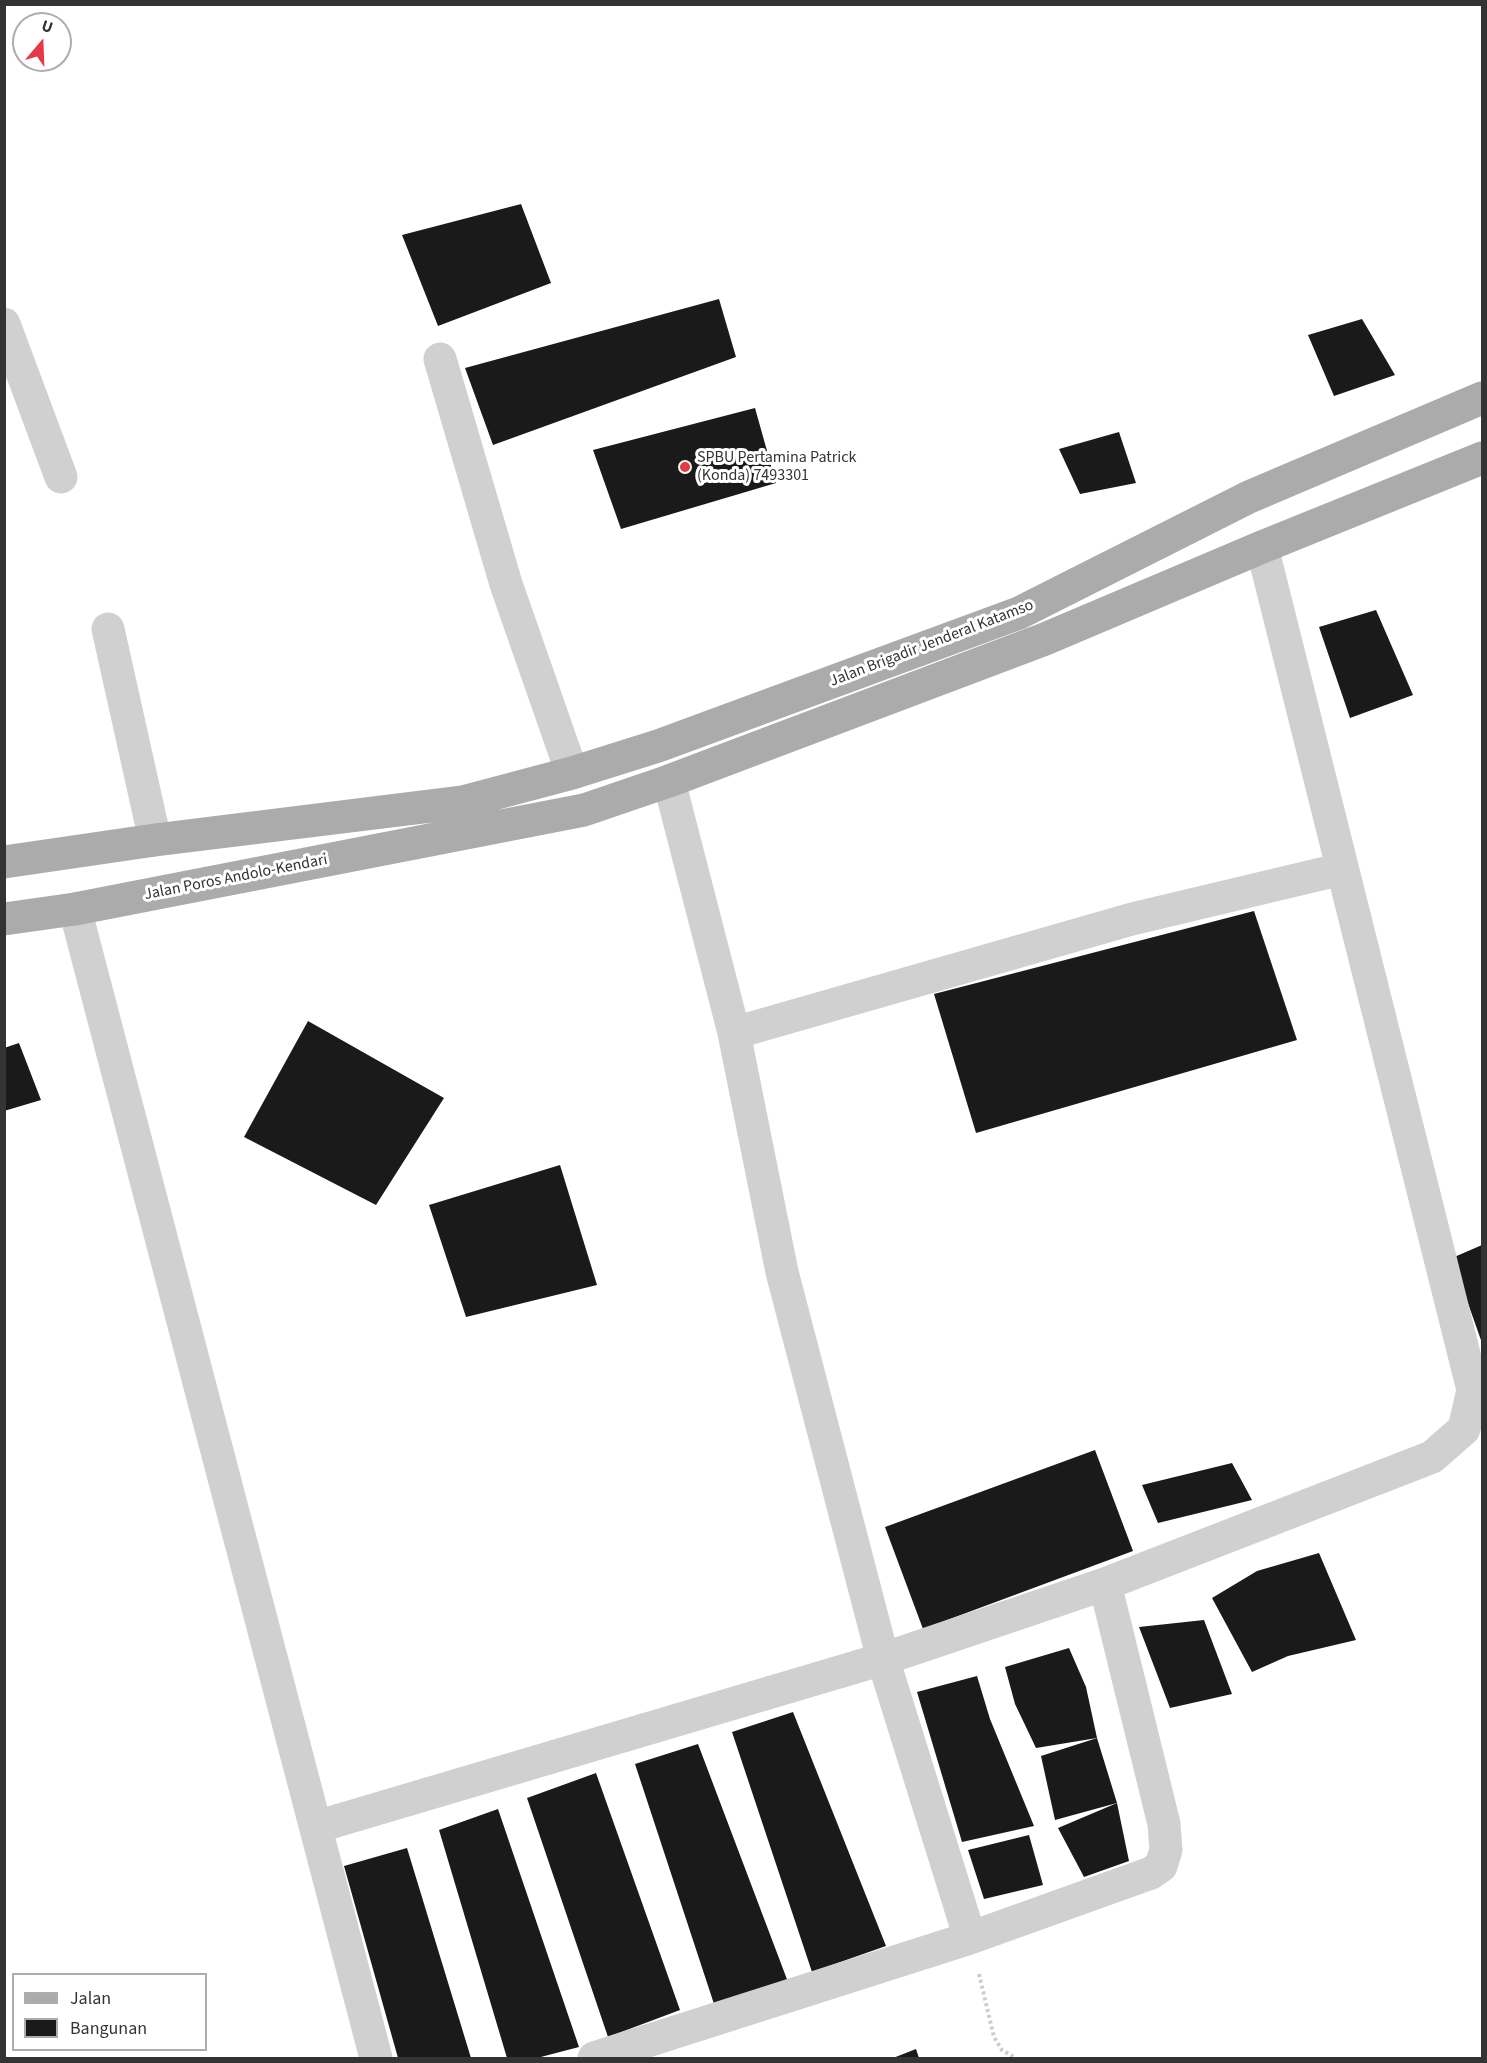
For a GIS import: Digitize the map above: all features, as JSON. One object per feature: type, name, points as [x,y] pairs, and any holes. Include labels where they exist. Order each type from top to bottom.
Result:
[{"type":"main road","name":"Jalan Brigadir Jenderal Katamso","points":[[465,818],[572,773],[658,746],[1018,613],[1249,497],[1482,398]]},
{"type":"main road","points":[[4,862],[155,840],[584,810],[669,781],[1045,639],[1262,547],[1482,458]]},
{"type":"main road","points":[[1249,497],[1262,547]]},
{"type":"main road","points":[[658,746],[669,781]]},
{"type":"main road","points":[[572,773],[584,810]]},
{"type":"main road","name":"Jalan Poros Andolo-Kendari","points":[[4,919],[75,909],[465,818]]},
{"type":"street","points":[[4,324],[61,477]]},
{"type":"street","points":[[440,359],[506,585],[572,773]]},
{"type":"street","points":[[316,1827],[884,1659],[1105,1584],[1432,1457],[1464,1429],[1473,1390],[1262,547]]},
{"type":"street","points":[[108,628],[155,840]]},
{"type":"street","points":[[669,781],[734,1033],[782,1272],[884,1659],[970,1938]]},
{"type":"street","points":[[734,1033],[1132,919],[1342,870]]},
{"type":"street","points":[[75,909],[376,2058]]},
{"type":"street","points":[[594,2058],[970,1938],[1151,1873],[1161,1866],[1164,1859],[1164,1824],[1105,1584]]},
{"type":"path","points":[[970,1938],[994,2037],[1002,2050],[1016,2058]]},
{"type":"building","points":[[521,204],[551,283],[438,326],[402,235]]},
{"type":"building","points":[[719,299],[736,357],[493,445],[465,368]]},
{"type":"building","points":[[1362,319],[1395,375],[1334,396],[1308,335]]},
{"type":"building","name":"SPBU Pertamina Patrick (Konda) 7493301","points":[[755,408],[776,483],[621,529],[593,450]]},
{"type":"building","points":[[1119,432],[1136,483],[1080,494],[1059,449]]},
{"type":"building","points":[[1376,610],[1413,695],[1350,718],[1319,627]]},
{"type":"building","points":[[1254,911],[1297,1040],[976,1133],[934,994]]},
{"type":"building","points":[[308,1021],[444,1098],[376,1205],[244,1137]]},
{"type":"building","points":[[19,1043],[41,1100],[4,1111],[4,1048]]},
{"type":"building","points":[[560,1165],[597,1285],[466,1317],[429,1205]]},
{"type":"building","points":[[1482,1245],[1482,1343],[1452,1258]]},
{"type":"building","points":[[1095,1450],[1133,1551],[923,1629],[885,1527]]},
{"type":"building","points":[[1232,1463],[1252,1500],[1158,1523],[1142,1485]]},
{"type":"building","points":[[1319,1553],[1356,1640],[1288,1656],[1252,1672],[1212,1598],[1257,1571]]},
{"type":"building","points":[[1204,1620],[1232,1694],[1170,1708],[1139,1627]]},
{"type":"building","points":[[1069,1648],[1086,1687],[1097,1738],[1036,1748],[1015,1704],[1005,1667]]},
{"type":"building","points":[[977,1676],[990,1719],[1034,1826],[962,1842],[917,1692]]},
{"type":"building","points":[[793,1712],[886,1946],[812,1972],[732,1732]]},
{"type":"building","points":[[1097,1738],[1117,1803],[1055,1820],[1041,1756]]},
{"type":"building","points":[[698,1744],[788,1982],[715,2007],[635,1764]]},
{"type":"building","points":[[596,1773],[680,2010],[608,2037],[527,1798]]},
{"type":"building","points":[[1117,1803],[1129,1861],[1084,1877],[1058,1828]]},
{"type":"building","points":[[498,1809],[579,2047],[537,2058],[507,2058],[439,1830]]},
{"type":"building","points":[[1029,1835],[1043,1885],[984,1899],[968,1850]]},
{"type":"building","points":[[407,1848],[471,2058],[398,2058],[344,1866]]},
{"type":"building","points":[[916,2049],[919,2058],[893,2058]]},
{"type":"place","name":"SPBU Pertamina Patrick (Konda) 7493301","points":[[685,467]]}]
